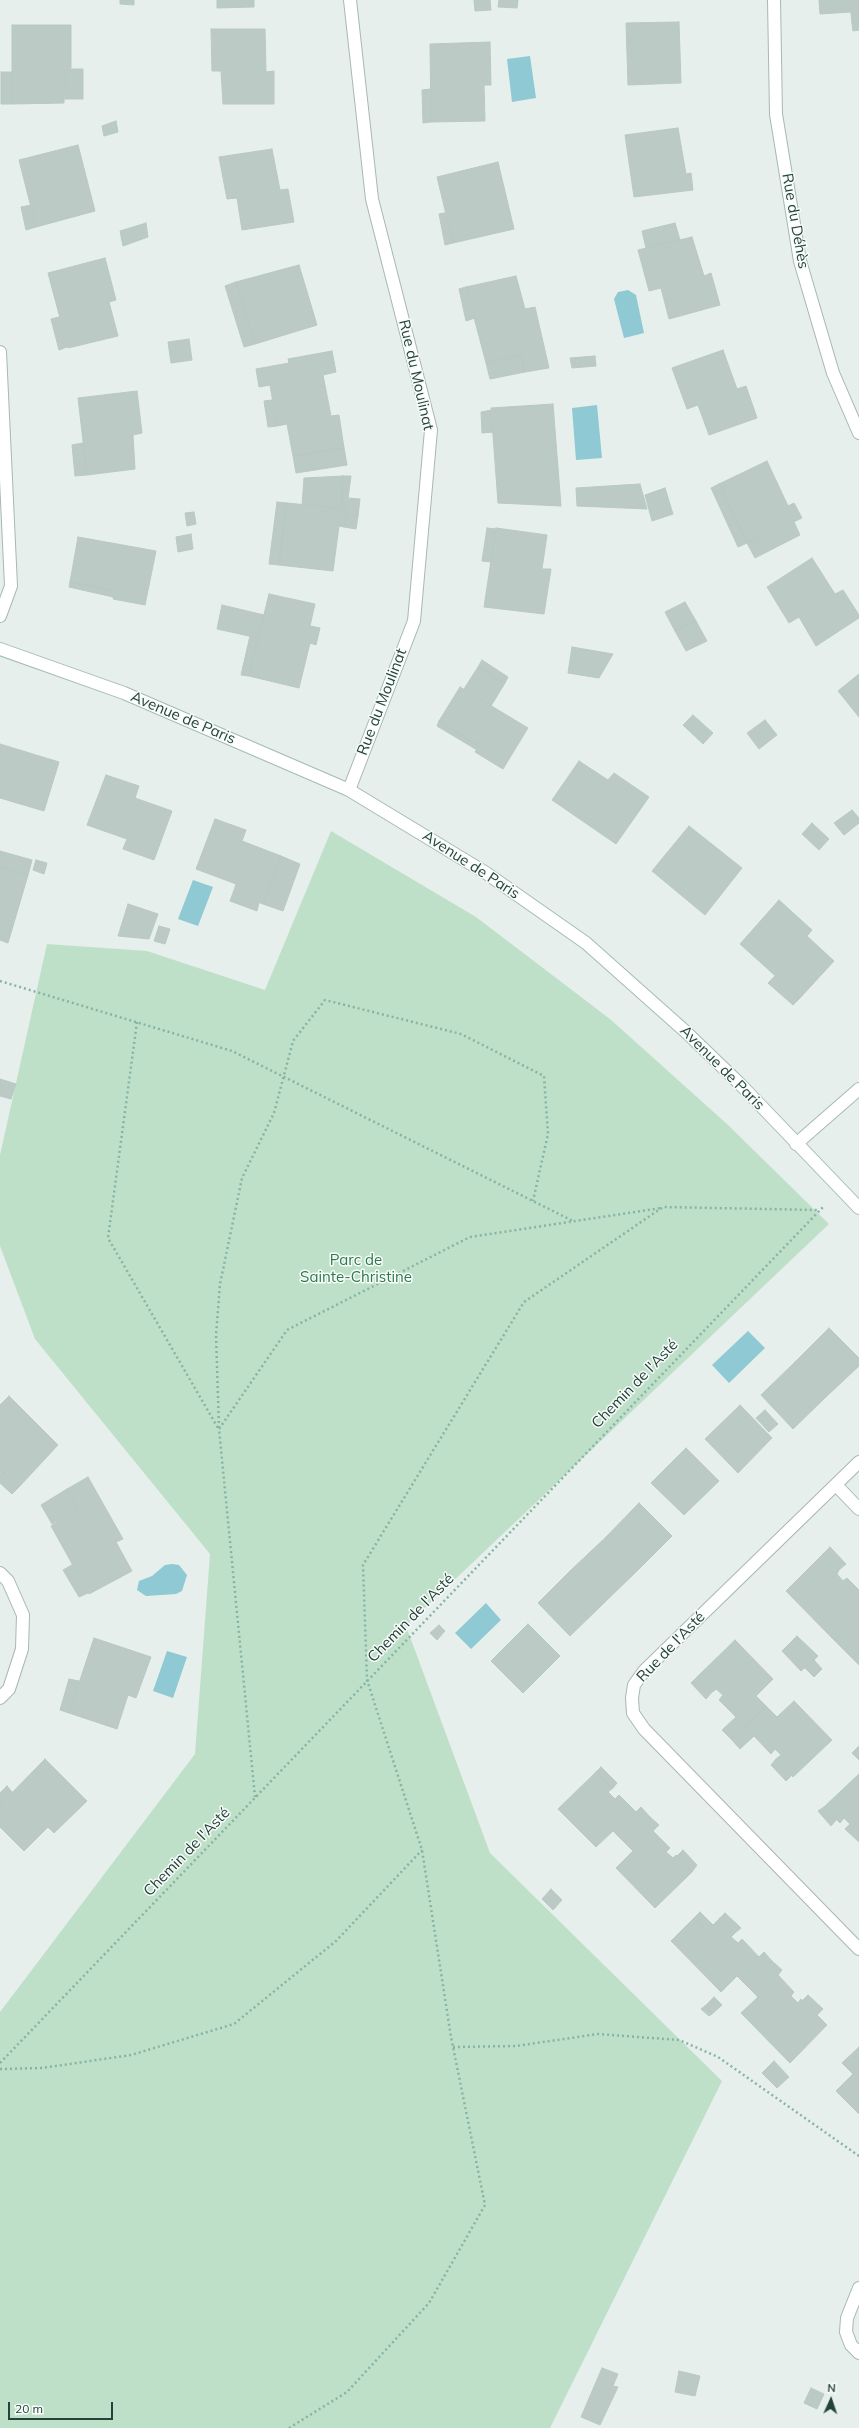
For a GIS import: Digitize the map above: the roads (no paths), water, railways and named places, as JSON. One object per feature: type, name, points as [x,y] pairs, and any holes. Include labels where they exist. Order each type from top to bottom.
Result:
[{"type":"street","name":"Rue du Moulinat","points":[[349,790],[414,621],[431,430],[372,199],[350,0]]},
{"type":"street","name":"Rue du Déhès","points":[[774,0],[776,114],[800,260],[833,373],[859,432]]},
{"type":"street","points":[[0,352],[11,586],[0,616]]},
{"type":"street","name":"Avenue de Paris","points":[[0,649],[124,693],[349,790],[486,873],[586,943],[686,1032],[740,1084],[840,1190],[859,1208]]},
{"type":"street","points":[[796,1144],[859,1089]]},
{"type":"street","name":"Rue de l'Asté","points":[[859,1462],[644,1671],[634,1685],[632,1698],[633,1713],[644,1729],[859,1949]]},
{"type":"street","points":[[836,1485],[859,1509]]},
{"type":"street","points":[[0,1573],[8,1581],[23,1615],[22,1649],[9,1689],[0,1698]]},
{"type":"street","points":[[859,2288],[847,2318],[846,2332],[851,2346],[859,2353]]},
{"type":"water","points":[[530,56],[536,98],[512,102],[507,59]]},
{"type":"water","points":[[628,290],[636,295],[644,333],[624,338],[614,299],[618,292]]},
{"type":"water","points":[[597,405],[602,458],[576,460],[572,408]]},
{"type":"water","points":[[193,880],[213,887],[198,926],[178,919]]},
{"type":"water","points":[[748,1331],[765,1348],[729,1383],[712,1365]]},
{"type":"water","points":[[165,1565],[179,1565],[187,1575],[182,1591],[176,1594],[146,1596],[137,1590],[139,1581],[152,1576]]},
{"type":"water","points":[[486,1603],[501,1620],[471,1649],[455,1633]]},
{"type":"water","points":[[167,1651],[187,1657],[173,1698],[153,1691]]},
{"type":"park label","name":"Parc de Sainte-Christine","points":[[356,1268]]}]
